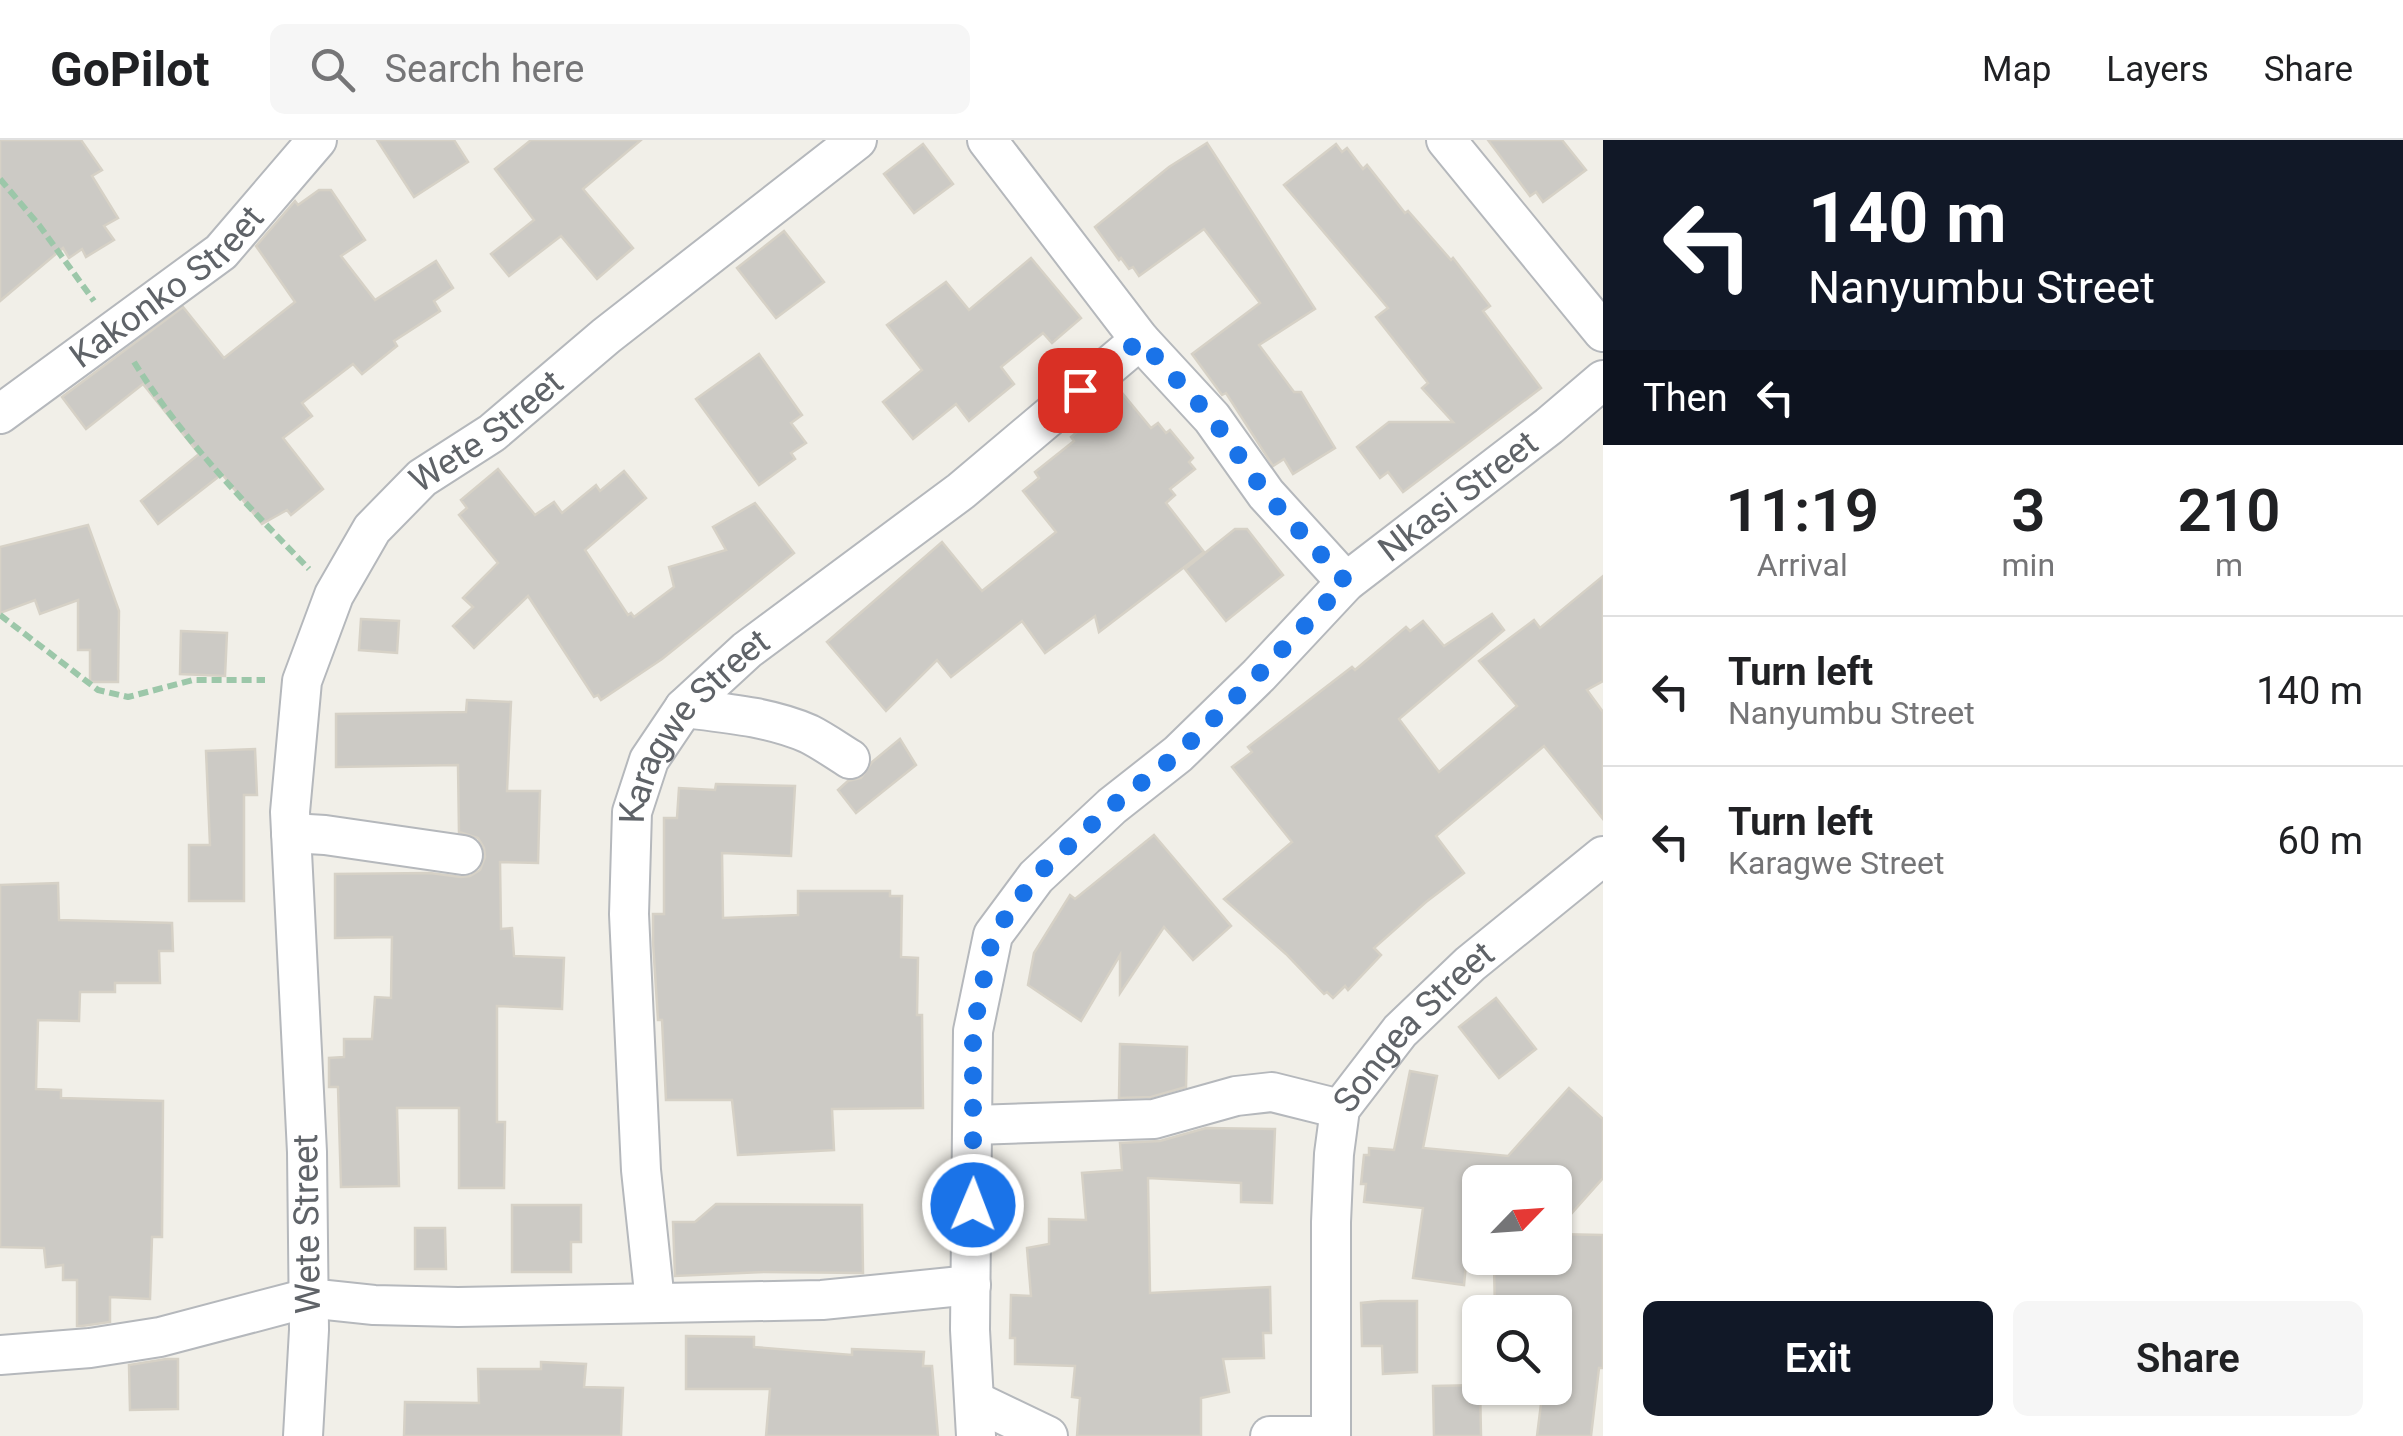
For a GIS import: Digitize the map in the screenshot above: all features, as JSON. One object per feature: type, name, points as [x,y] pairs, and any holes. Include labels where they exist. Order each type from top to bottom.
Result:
[{"type":"street","name":"Kakonko Street","points":[[0,414],[221,252],[318,140]]},
{"type":"street","name":"Wete Street","points":[[303,1436],[308,1298],[307,1152],[290,812],[302,681],[334,595],[372,529],[422,478],[492,433],[606,336],[858,140]]},
{"type":"street","points":[[987,140],[1140,340],[1212,418],[1266,494],[1346,582]]},
{"type":"street","points":[[1446,140],[1603,332]]},
{"type":"street","name":"Karagwe Street","points":[[655,1302],[641,1170],[628,914],[632,812],[649,760],[684,708],[747,650],[961,490],[1140,340]]},
{"type":"street","name":"Nkasi Street","points":[[975,1419],[971,1285],[973,1031],[993,935],[1036,876],[1112,806],[1178,754],[1346,582],[1603,380]]},
{"type":"street","points":[[684,708],[736,714],[780,725],[808,734],[850,758]]},
{"type":"street","points":[[290,833],[463,855]]},
{"type":"street","name":"Songea Street","points":[[1331,1436],[1332,1188],[1340,1109],[1400,1032],[1470,964],[1603,856]]},
{"type":"street","points":[[974,1125],[1154,1119],[1236,1096],[1272,1092],[1340,1109]]},
{"type":"street","points":[[0,1356],[160,1337],[308,1298],[374,1305],[458,1307],[822,1300],[971,1285]]},
{"type":"street","points":[[975,1419],[1048,1436]]},
{"type":"street","points":[[1270,1436],[1316,1436]]},
{"type":"path","points":[[0,179],[39,224],[114,329],[163,408],[246,504],[334,595]]},
{"type":"path","points":[[0,615],[98,690],[128,697],[193,680],[302,681]]},
{"type":"building","points":[[0,140],[81,140],[102,170],[92,176],[118,218],[104,226],[114,240],[86,257],[82,249],[69,258],[63,248],[0,301]]},
{"type":"building","points":[[377,140],[454,140],[468,162],[414,197]]},
{"type":"building","points":[[531,140],[641,140],[583,189],[633,248],[597,279],[561,236],[509,276],[491,254],[534,220],[495,169]]},
{"type":"building","points":[[1488,140],[1562,140],[1586,170],[1543,202],[1536,192],[1530,196]]},
{"type":"building","points":[[1207,143],[1315,309],[1259,345],[1294,392],[1301,392],[1335,448],[1293,474],[1284,459],[1273,466],[1226,393],[1222,395],[1192,354],[1260,303],[1204,229],[1139,276],[1133,267],[1129,269],[1119,260],[1095,227],[1169,167]]},
{"type":"building","points":[[923,144],[953,184],[914,213],[884,174]]},
{"type":"building","points":[[1336,144],[1342,152],[1347,148],[1363,169],[1367,165],[1405,213],[1408,211],[1453,258],[1490,306],[1483,311],[1541,388],[1403,492],[1388,472],[1380,478],[1357,447],[1389,422],[1453,422],[1422,388],[1428,383],[1376,317],[1388,308],[1284,185]]},
{"type":"building","points":[[319,190],[331,190],[365,240],[341,256],[375,300],[436,261],[453,288],[434,301],[440,311],[394,341],[397,346],[362,374],[353,364],[302,403],[312,416],[283,438],[323,489],[291,515],[287,510],[262,524],[222,474],[158,524],[141,501],[199,454],[143,384],[86,429],[62,397],[183,307],[224,358],[295,302],[256,246],[295,201],[298,205]]},
{"type":"building","points":[[784,231],[824,282],[776,318],[737,268]]},
{"type":"building","points":[[1031,258],[1081,318],[1052,343],[1043,333],[1001,367],[1014,384],[969,421],[956,404],[913,439],[883,402],[922,370],[887,325],[946,282],[969,310]]},
{"type":"building","points":[[759,354],[802,415],[791,423],[806,443],[791,453],[795,459],[759,485],[696,399]]},
{"type":"building","points":[[1123,394],[1151,428],[1158,423],[1166,433],[1170,430],[1193,458],[1189,462],[1195,469],[1170,489],[1175,495],[1166,503],[1204,552],[1099,632],[1095,616],[1045,653],[1022,621],[951,677],[937,660],[886,711],[827,642],[942,542],[982,591],[1056,532],[1023,491],[1039,478],[1035,472],[1074,441],[1071,437]]},
{"type":"building","points":[[498,469],[535,515],[554,502],[562,513],[596,485],[600,491],[624,471],[646,498],[585,550],[628,615],[634,617],[674,587],[669,567],[726,550],[713,527],[755,503],[794,553],[662,659],[601,700],[598,695],[594,697],[528,596],[474,648],[453,626],[473,607],[463,598],[498,563],[459,515],[467,508],[461,500]]},
{"type":"building","points":[[88,525],[119,611],[118,682],[90,682],[90,650],[78,650],[78,600],[40,614],[35,600],[0,613],[0,547]]},
{"type":"building","points":[[1235,529],[1247,529],[1283,575],[1226,621],[1185,569]]},
{"type":"building","points":[[1603,576],[1603,681],[1587,690],[1603,712],[1603,819],[1544,746],[1436,836],[1464,873],[1374,948],[1381,955],[1348,990],[1345,986],[1333,998],[1327,992],[1324,994],[1224,899],[1292,842],[1232,767],[1252,752],[1248,747],[1352,667],[1355,670],[1406,627],[1410,631],[1423,621],[1444,646],[1492,614],[1504,630],[1399,719],[1439,772],[1517,706],[1479,661],[1534,620],[1540,628]]},
{"type":"building","points":[[361,619],[399,621],[397,653],[359,650]]},
{"type":"building","points":[[181,631],[227,633],[225,676],[180,674]]},
{"type":"building","points":[[467,700],[511,702],[507,791],[540,791],[538,863],[500,862],[501,929],[512,928],[514,956],[564,958],[562,1009],[497,1006],[497,1122],[505,1122],[504,1188],[459,1188],[459,1108],[397,1108],[399,1186],[341,1187],[338,1087],[329,1087],[329,1058],[344,1057],[344,1039],[372,1039],[375,997],[391,998],[392,937],[335,938],[335,874],[470,876],[480,870],[485,857],[478,838],[459,832],[458,765],[336,767],[336,714],[466,712]]},
{"type":"building","points":[[900,739],[916,765],[856,813],[838,790],[848,781],[861,778],[872,762]]},
{"type":"building","points":[[255,749],[257,795],[244,795],[244,901],[189,901],[189,845],[210,845],[206,751]]},
{"type":"building","points":[[716,784],[795,786],[791,856],[722,853],[723,918],[798,915],[798,891],[890,891],[890,896],[902,896],[901,957],[918,958],[923,1108],[832,1109],[834,1150],[738,1155],[732,1100],[666,1100],[653,942],[653,914],[664,914],[664,818],[677,818],[679,788],[715,790]]},
{"type":"building","points":[[1154,835],[1231,926],[1193,960],[1164,927],[1120,993],[1120,955],[1081,1021],[1028,985],[1034,953],[1070,895],[1075,899]]},
{"type":"building","points":[[58,883],[59,920],[172,923],[173,951],[159,951],[160,983],[115,983],[115,992],[80,992],[79,1021],[38,1020],[36,1089],[61,1090],[61,1098],[163,1101],[162,1237],[152,1237],[150,1299],[110,1297],[110,1322],[82,1326],[77,1326],[77,1280],[63,1280],[63,1265],[46,1267],[44,1248],[0,1247],[0,885]]},
{"type":"building","points":[[1496,998],[1536,1049],[1499,1078],[1459,1027]]},
{"type":"building","points":[[1120,1044],[1187,1047],[1186,1087],[1151,1097],[1119,1098]]},
{"type":"building","points":[[1410,1071],[1437,1076],[1423,1148],[1508,1156],[1569,1088],[1603,1119],[1603,1178],[1572,1213],[1572,1165],[1462,1165],[1464,1285],[1413,1278],[1423,1208],[1364,1202],[1364,1155],[1369,1155],[1369,1148],[1394,1150]]},
{"type":"building","points":[[1206,1128],[1275,1129],[1272,1203],[1241,1202],[1241,1183],[1148,1178],[1150,1293],[1270,1287],[1271,1333],[1263,1333],[1264,1358],[1223,1359],[1229,1392],[1201,1398],[1201,1436],[1077,1436],[1080,1398],[1072,1397],[1075,1366],[1015,1364],[1015,1338],[1010,1338],[1011,1295],[1031,1296],[1027,1248],[1049,1244],[1049,1219],[1086,1220],[1082,1173],[1122,1170],[1120,1143],[1160,1141]]},
{"type":"building","points":[[716,1204],[862,1205],[863,1273],[675,1276],[673,1222],[695,1222]]},
{"type":"building","points":[[512,1205],[581,1205],[581,1242],[571,1242],[571,1272],[512,1272]]},
{"type":"building","points":[[415,1228],[445,1228],[446,1269],[415,1269]]},
{"type":"building","points":[[1572,1234],[1603,1235],[1603,1368],[1599,1368],[1591,1436],[1537,1436],[1541,1405],[1572,1405],[1572,1295],[1495,1295],[1494,1275],[1572,1275]]},
{"type":"building","points":[[1417,1301],[1417,1372],[1383,1374],[1382,1346],[1362,1346],[1361,1303]]},
{"type":"building","points":[[686,1336],[754,1337],[754,1347],[852,1355],[852,1349],[924,1352],[923,1366],[932,1366],[938,1436],[766,1436],[770,1389],[686,1389]]},
{"type":"building","points":[[178,1359],[178,1409],[130,1410],[129,1365]]},
{"type":"building","points":[[541,1362],[586,1364],[584,1387],[623,1388],[621,1436],[404,1436],[405,1402],[479,1403],[478,1369],[541,1369]]},
{"type":"building","points":[[1462,1385],[1462,1405],[1480,1405],[1481,1436],[1434,1436],[1433,1386]]},
{"type":"route","points":[[973,1205],[973,1031],[993,935],[1036,876],[1112,806],[1178,754],[1346,582],[1266,494],[1212,418],[1140,340],[1080,390]]}]
